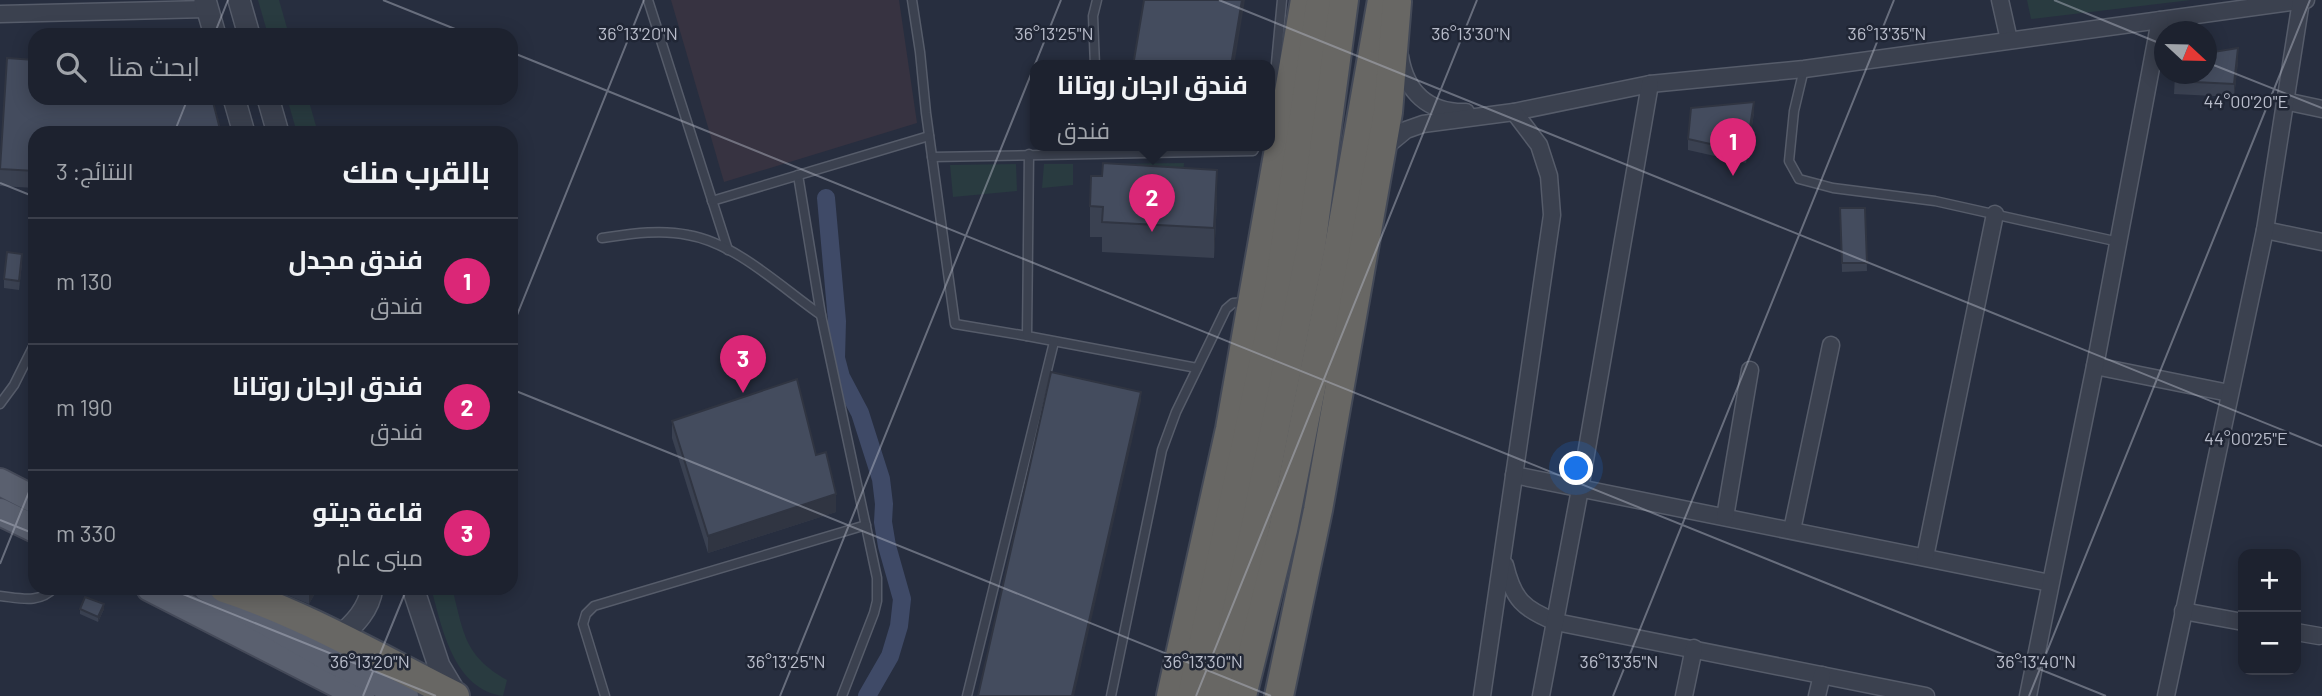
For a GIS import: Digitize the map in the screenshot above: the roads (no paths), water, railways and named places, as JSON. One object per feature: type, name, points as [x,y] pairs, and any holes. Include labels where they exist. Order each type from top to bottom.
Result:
[{"type":"highway","points":[[1275,113],[1305,0]]},
{"type":"highway","points":[[1192,696],[1278,295],[1321,0]]},
{"type":"highway","points":[[1218,696],[1256,524],[1311,247],[1344,0]]},
{"type":"highway","points":[[1242,696],[1283,530],[1338,252],[1382,0]]},
{"type":"highway","points":[[1279,696],[1318,510],[1388,112],[1396,13]]},
{"type":"highway","points":[[1171,696],[1230,429],[1252,302],[1270,151]]},
{"type":"highway","points":[[246,595],[339,637],[456,696]]},
{"type":"main road","points":[[0,482],[28,496]]},
{"type":"main road","points":[[0,512],[28,526]]},
{"type":"main road","points":[[164,595],[361,696]]},
{"type":"main road","points":[[219,595],[327,657],[405,696]]},
{"type":"street","points":[[239,0],[247,28]]},
{"type":"street","points":[[2000,0],[2009,40]]},
{"type":"street","points":[[1378,167],[1389,144],[1406,130],[1423,124],[1514,112],[1650,84],[1804,69],[2304,0],[2265,230],[2165,696]]},
{"type":"street","points":[[0,13],[206,4],[213,28]]},
{"type":"street","points":[[1396,13],[1402,67],[1408,84],[1425,101],[1459,112],[1514,112]]},
{"type":"street","points":[[2028,696],[2095,366],[2160,20]]},
{"type":"street","points":[[1541,696],[1650,84]]},
{"type":"street","points":[[2285,101],[2322,109]]},
{"type":"street","points":[[236,105],[242,126]]},
{"type":"street","points":[[270,105],[276,126]]},
{"type":"street","points":[[1482,696],[1552,215],[1549,176],[1539,145],[1514,112]]},
{"type":"street","points":[[1925,557],[1995,214]]},
{"type":"street","points":[[2265,230],[2322,242]]},
{"type":"street","points":[[1792,530],[1831,345]]},
{"type":"street","points":[[2095,366],[2229,393]]},
{"type":"street","points":[[1724,517],[1750,370]]},
{"type":"street","points":[[1514,475],[2050,583]]},
{"type":"street","points":[[1503,554],[1510,583],[1519,600],[1532,613],[1556,622],[1926,696]]},
{"type":"street","points":[[339,637],[354,626],[365,611],[370,595]]},
{"type":"street","points":[[415,595],[439,666],[456,696]]},
{"type":"street","points":[[2183,611],[2238,621]]},
{"type":"street","points":[[2301,633],[2319,636]]},
{"type":"street","points":[[1684,696],[1694,648]]},
{"type":"street","points":[[1817,696],[1822,675]]},
{"type":"lane","points":[[648,0],[728,250]]},
{"type":"lane","points":[[912,0],[955,324],[1197,368]]},
{"type":"lane","points":[[1095,60],[1093,16],[1097,0]]},
{"type":"lane","points":[[1275,94],[1282,0]]},
{"type":"lane","points":[[1804,69],[1794,111],[1789,161],[1799,179],[1833,188],[1935,201],[2119,242]]},
{"type":"lane","points":[[712,201],[929,136]]},
{"type":"lane","points":[[932,157],[1253,151]]},
{"type":"lane","points":[[1027,336],[1029,154]]},
{"type":"lane","points":[[798,175],[821,315],[877,578],[877,601],[842,696]]},
{"type":"lane","points":[[602,238],[636,233],[690,235],[728,250],[821,315]]},
{"type":"lane","points":[[1111,696],[1162,450],[1171,424],[1226,309],[1237,302],[1252,302]]},
{"type":"lane","points":[[967,696],[1054,342]]},
{"type":"lane","points":[[0,404],[14,385],[28,358]]},
{"type":"lane","points":[[605,696],[583,624],[586,614],[594,606],[866,525]]},
{"type":"lane","points":[[0,596],[32,600],[48,595]]},
{"type":"waterway","points":[[826,198],[837,321],[836,358],[841,377],[860,413],[881,479],[887,546],[902,599],[899,626],[890,656],[867,696]]},
{"type":"place","name":"فندق مجدل","points":[[1733,176]]},
{"type":"place","name":"فندق ارجان روتانا","points":[[1152,232]]},
{"type":"place","name":"قاعة ديتو","points":[[743,393]]}]
